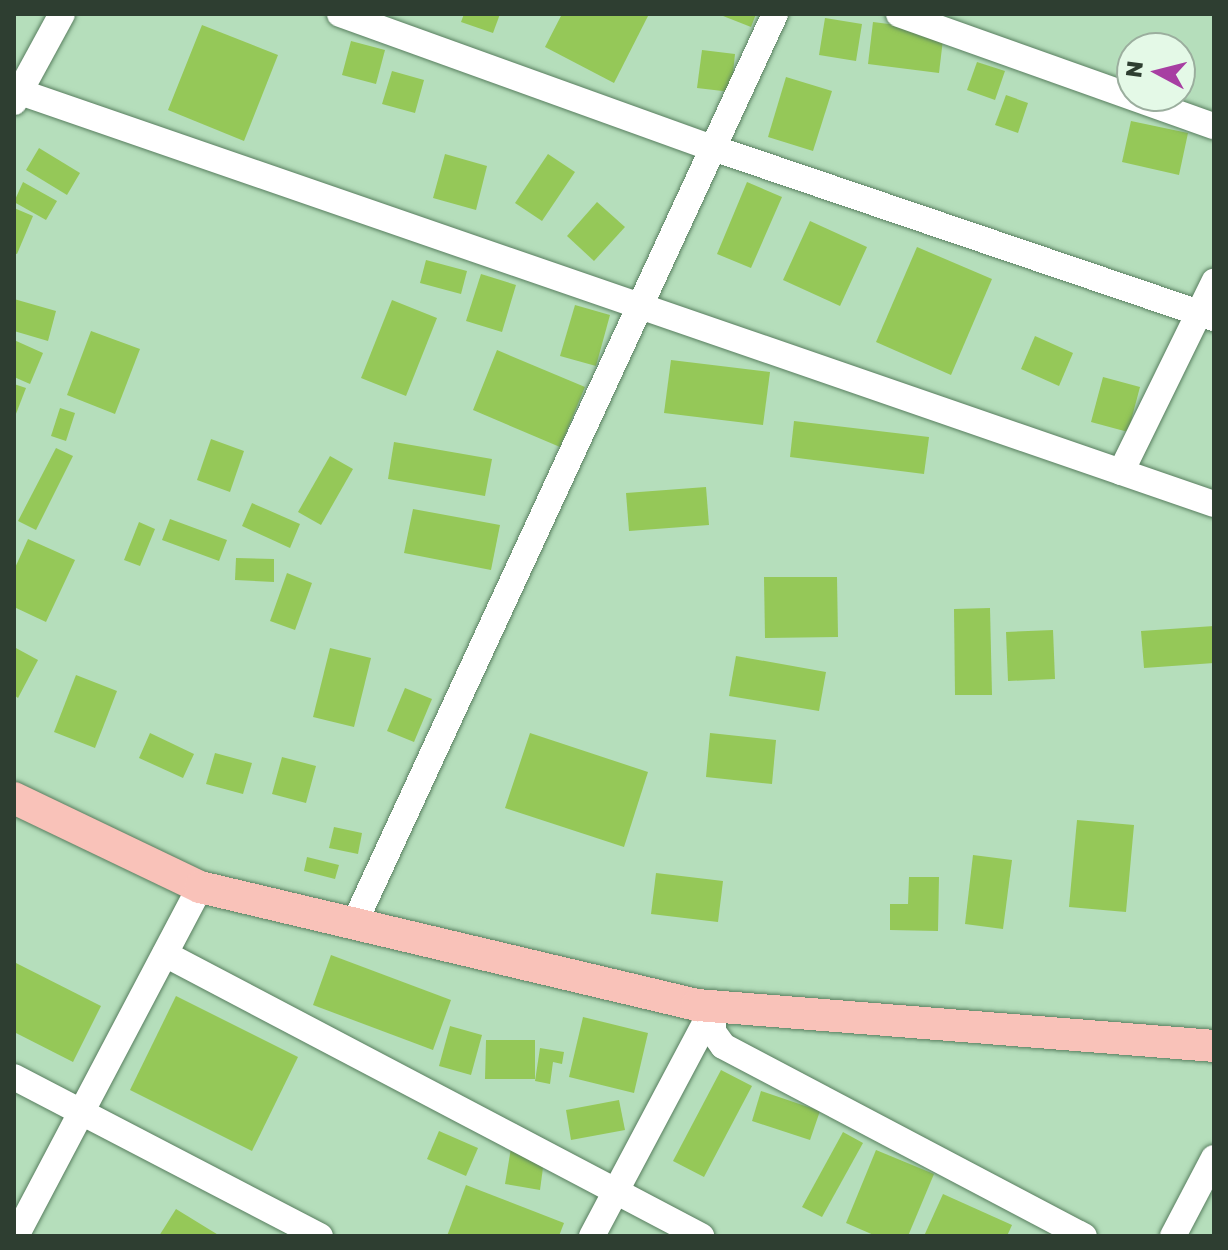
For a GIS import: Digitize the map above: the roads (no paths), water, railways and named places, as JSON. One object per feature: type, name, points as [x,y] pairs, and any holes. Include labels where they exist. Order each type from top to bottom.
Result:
[{"type":"main road","points":[[14,798],[200,887],[713,1007],[1214,1046]]},
{"type":"street","points":[[62,14],[17,97],[1214,504]]},
{"type":"street","points":[[340,14],[716,149],[1207,315]]},
{"type":"street","points":[[354,924],[716,149],[775,14]]},
{"type":"street","points":[[899,14],[1214,126]]},
{"type":"street","points":[[1121,472],[1207,315],[1214,282]]},
{"type":"street","points":[[16,1236],[200,887]]},
{"type":"street","points":[[165,954],[701,1236]]},
{"type":"street","points":[[592,1236],[713,1007]]},
{"type":"street","points":[[713,1007],[713,1032],[723,1046],[1084,1236]]},
{"type":"street","points":[[14,1077],[320,1236]]},
{"type":"street","points":[[1173,1236],[1214,1158]]}]
